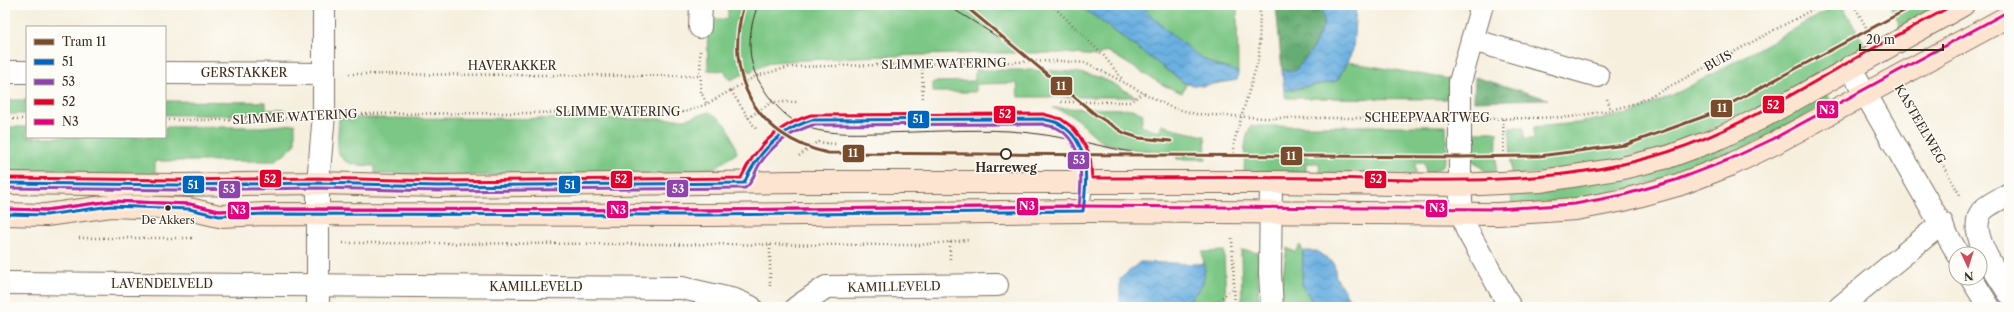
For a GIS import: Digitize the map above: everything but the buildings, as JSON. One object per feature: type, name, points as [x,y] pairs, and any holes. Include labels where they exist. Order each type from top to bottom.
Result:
[{"type":"street","points":[[318,307],[318,183],[324,114],[324,5]]},
{"type":"street","points":[[700,5],[700,27]]},
{"type":"street","points":[[1482,5],[1460,82],[1460,185],[1462,213],[1467,230],[1510,307]]},
{"type":"street","points":[[5,183],[178,185],[318,183],[438,186],[744,183],[1271,182],[1460,185],[1572,177],[1618,169],[1668,157],[1717,139],[1761,118],[1963,5]]},
{"type":"street","points":[[5,214],[46,215],[111,206],[189,209],[219,216],[318,214],[708,215],[1083,211],[1498,214],[1576,208],[1624,200],[1678,185],[1730,165],[1866,94],[2009,16]]},
{"type":"street","points":[[1472,40],[1598,76]]},
{"type":"street","points":[[1850,67],[1942,223],[1954,246]]},
{"type":"street","points":[[5,72],[26,72]]},
{"type":"street","name":"GERSTAKKER","points":[[166,73],[324,74]]},
{"type":"street","points":[[1271,182],[1270,213],[1272,307]]},
{"type":"street","points":[[2009,194],[1983,210],[1978,219],[1977,232],[1988,258],[2009,293]]},
{"type":"street","points":[[1840,307],[1942,223]]},
{"type":"street","name":"LAVENDELVELD","points":[[5,283],[318,285]]},
{"type":"street","name":"KAMILLEVELD","points":[[318,285],[682,288],[735,300],[751,307]]},
{"type":"street","name":"KAMILLEVELD","points":[[798,307],[826,288],[997,285]]},
{"type":"street","points":[[1976,286],[1989,307]]},
{"type":"lane","points":[[744,183],[749,170],[766,147],[798,123],[812,120],[1043,120],[1058,123],[1069,131],[1085,156],[1087,183],[1083,211]]},
{"type":"path","points":[[1052,5],[1104,56],[1123,81]]},
{"type":"path","points":[[1242,116],[1259,57],[1260,5]]},
{"type":"path","name":"BUIS","points":[[1611,110],[1636,103],[1665,89],[1821,5]]},
{"type":"path","points":[[1854,5],[1880,52]]},
{"type":"path","points":[[700,27],[702,92],[707,104]]},
{"type":"path","name":"SLIMME WATERING","points":[[166,120],[264,120],[324,114],[685,112],[707,104],[756,76],[790,67],[1060,61],[1087,63],[1170,107],[1196,114],[1242,116]]},
{"type":"path","name":"HAVERAKKER","points":[[324,74],[701,76]]},
{"type":"path","name":"KASTEELWEG","points":[[1894,79],[1971,216],[1978,219]]},
{"type":"path","name":"SCHEEPVAARTWEG","points":[[1242,116],[1266,118],[1572,117],[1611,110]]},
{"type":"path","points":[[5,119],[26,119]]},
{"type":"path","points":[[795,159],[817,142],[836,144]]},
{"type":"path","points":[[76,238],[201,238]]},
{"type":"path","points":[[770,245],[771,296]]},
{"type":"path","points":[[1209,307],[1234,287],[1235,307]]},
{"type":"green space","points":[[728,5],[1079,5],[1186,84],[1182,93],[1163,85],[1107,51],[1096,56],[1064,53],[991,53],[857,57],[772,62],[730,80],[724,71],[708,70],[707,19],[728,19]]},
{"type":"green space","points":[[1139,5],[1237,5],[1238,73],[1205,60],[1176,38]]},
{"type":"green space","points":[[1276,5],[1322,5],[1324,24],[1312,50],[1295,71],[1282,70]]},
{"type":"green space","points":[[1837,5],[1842,5],[1863,41],[1858,55],[1754,113],[1654,152],[1575,170],[1511,175],[1510,127],[1524,127],[1524,139],[1534,139],[1534,127],[1578,123],[1633,113],[1685,89]]},
{"type":"green space","points":[[1889,5],[1949,5],[1900,32],[1898,21]]},
{"type":"green space","points":[[1347,62],[1449,79],[1447,99],[1286,98],[1284,91],[1337,81]]},
{"type":"green space","points":[[975,70],[1040,70],[1074,72],[1101,78],[1136,97],[1018,97],[1017,83],[976,84],[976,92],[933,92],[933,82],[975,81]]},
{"type":"green space","points":[[1475,77],[1548,99],[1474,101]]},
{"type":"green space","points":[[1826,94],[1830,101],[1771,136],[1676,177],[1576,200],[1512,206],[1511,190],[1542,189]]},
{"type":"green space","points":[[5,100],[26,100],[26,114],[5,114]]},
{"type":"green space","points":[[166,101],[266,102],[266,110],[286,110],[287,112],[259,115],[166,115]]},
{"type":"green space","points":[[1053,108],[1132,109],[1143,114],[1141,126],[1159,132],[1162,124],[1181,131],[1205,136],[1206,159],[1177,159],[1176,153],[1135,150],[1103,143],[1072,115]]},
{"type":"green space","points":[[709,112],[721,120],[728,128],[737,153],[716,167],[692,175],[660,178],[375,174],[375,166],[361,165],[344,160],[340,156],[338,149],[339,118],[686,119]]},
{"type":"green space","points":[[295,124],[295,145],[275,161],[155,161],[155,176],[5,175],[5,127],[26,127],[26,138],[166,138],[166,127],[262,127]]},
{"type":"green space","points":[[1251,126],[1446,126],[1447,153],[1443,164],[1439,169],[1433,171],[1433,174],[1426,174],[1425,163],[1415,163],[1416,174],[1320,174],[1319,163],[1306,163],[1306,173],[1244,174],[1246,143],[1248,131]]},
{"type":"green space","points":[[1472,132],[1497,132],[1496,175],[1487,176],[1486,172],[1472,160]]},
{"type":"green space","points":[[1300,245],[1303,251],[1302,285],[1316,307],[1282,307],[1281,286],[1287,248],[1295,252]]},
{"type":"green space","points":[[1241,250],[1258,252],[1259,307],[1242,307]]},
{"type":"green space","points":[[1224,251],[1226,307],[1183,307],[1199,288],[1204,278],[1202,252]]},
{"type":"water","points":[[1079,5],[1139,5],[1176,38],[1205,60],[1238,73],[1237,80],[1202,86],[1186,84]]},
{"type":"water","points":[[1322,5],[1356,5],[1353,50],[1337,81],[1284,91],[1282,70],[1295,71],[1312,50],[1324,24]]},
{"type":"water","points":[[1303,251],[1316,251],[1334,263],[1336,277],[1354,307],[1316,307],[1302,285]]},
{"type":"water","points":[[1140,262],[1204,264],[1204,277],[1200,288],[1183,307],[1120,307],[1120,279]]},
{"type":"tram line","name":"11","points":[[744,5],[739,31],[738,55],[742,78],[751,99],[764,118],[781,133],[803,145],[828,153],[1460,157],[1539,156],[1625,145],[1711,114],[1915,5]]},
{"type":"tram line","points":[[758,5],[752,24],[750,45],[752,65],[755,74],[772,101],[787,116],[799,124],[809,128],[829,132],[851,133],[962,130],[1009,131],[1065,138],[1158,157]]},
{"type":"tram line","points":[[947,5],[1014,47]]},
{"type":"tram line","name":"11","points":[[964,5],[1096,115],[1124,133],[1139,138],[1171,141]]},
{"type":"transit line","name":"52","points":[[5,178],[178,180],[318,178],[438,181],[741,178],[753,156],[769,139],[788,125],[811,115],[1043,114],[1061,119],[1072,127],[1080,137],[1090,155],[1092,178],[1453,180],[1540,177],[1583,172],[1626,164],[1668,152],[1713,135],[1757,114],[1953,5]]},
{"type":"transit line","name":"N3","points":[[5,209],[46,210],[111,201],[190,204],[219,211],[265,209],[708,210],[1083,206],[1498,209],[1575,204],[1623,195],[1676,180],[1728,160],[1773,139],[2007,12]]},
{"type":"transit line","name":"51","points":[[5,183],[178,185],[318,183],[438,186],[744,183],[756,161],[771,144],[789,130],[812,120],[1043,119],[1059,124],[1071,133],[1078,142],[1085,164],[1086,176],[1083,211],[708,215],[265,214],[219,216],[189,209],[111,206],[46,215],[5,214]]},
{"type":"transit line","name":"53","points":[[5,188],[178,190],[318,188],[438,191],[745,188],[750,184],[764,158],[776,145],[789,135],[813,125],[1042,124],[1057,128],[1073,143],[1080,163],[1081,174],[1079,206],[708,210],[265,209],[219,211],[190,204],[111,201],[46,210],[5,209]]},
{"type":"place","name":"Harreweg","points":[[1006,154]]},
{"type":"place","name":"De Akkers","points":[[168,208]]}]
